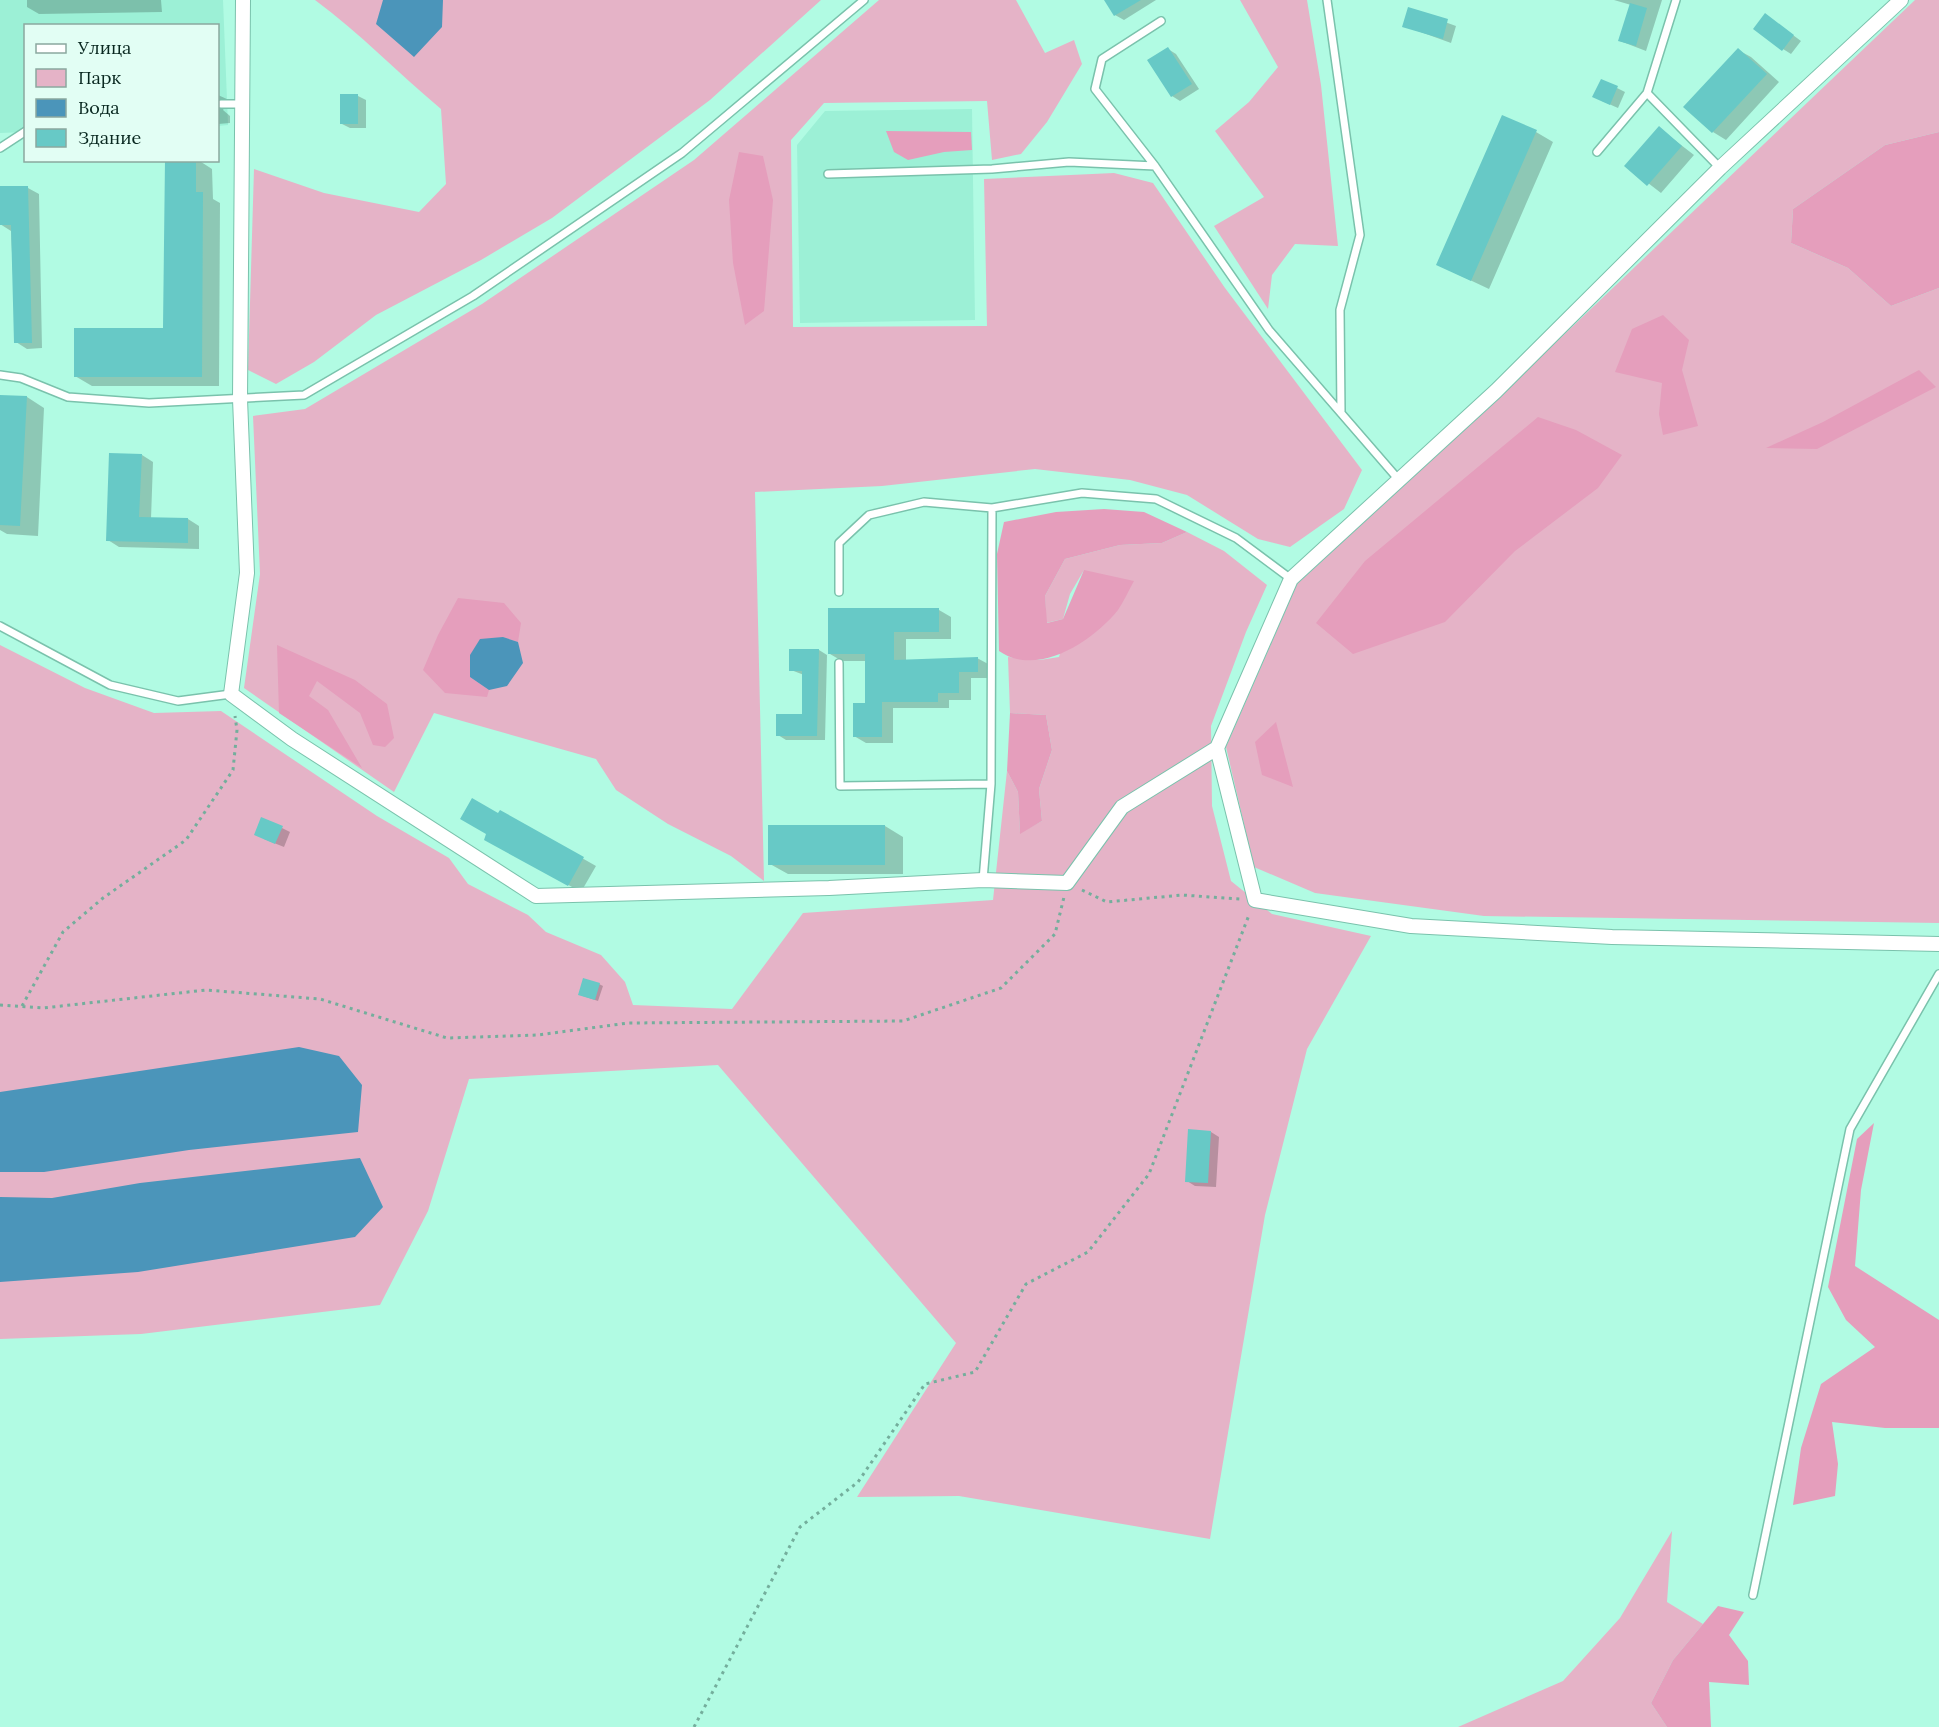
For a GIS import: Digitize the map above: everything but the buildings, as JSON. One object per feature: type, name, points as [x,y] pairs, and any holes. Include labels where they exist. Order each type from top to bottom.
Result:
[{"type":"street","points":[[243,0],[240,399],[247,573],[231,694],[292,739],[536,896],[830,888],[983,880],[1067,883],[1122,807],[1217,748],[1291,579],[1496,391],[1720,168],[1901,0]]},
{"type":"street","points":[[1217,748],[1255,900],[1411,926],[1612,938],[1939,944]]},
{"type":"lane","points":[[0,375],[21,378],[68,397],[149,403],[304,395],[473,296],[682,153],[864,0]]},
{"type":"lane","points":[[1327,0],[1360,235],[1340,310],[1341,413]]},
{"type":"lane","points":[[1597,152],[1647,93],[1676,0]]},
{"type":"lane","points":[[1161,21],[1102,59],[1095,89],[1155,166],[1269,330],[1399,480]]},
{"type":"lane","points":[[1647,93],[1720,168]]},
{"type":"lane","points":[[221,105],[242,104]]},
{"type":"lane","points":[[0,148],[24,132]]},
{"type":"lane","points":[[828,174],[992,169],[1069,162],[1155,166]]},
{"type":"lane","points":[[839,592],[839,543],[869,515],[924,502],[992,508],[1082,493],[1156,499],[1236,538],[1291,579]]},
{"type":"lane","points":[[983,880],[991,784],[992,508]]},
{"type":"lane","points":[[0,626],[110,685],[178,701],[231,694]]},
{"type":"lane","points":[[839,663],[840,786],[991,784]]},
{"type":"lane","points":[[1753,1595],[1850,1129],[1939,974]]},
{"type":"path","points":[[22,1006],[63,932],[104,898],[186,840],[233,770],[237,730],[231,694]]},
{"type":"path","points":[[0,1005],[43,1008],[206,990],[320,999],[447,1038],[538,1035],[628,1023],[903,1021],[1001,987],[1055,934],[1067,883],[1107,902],[1182,895],[1255,900],[1149,1174],[1088,1252],[1026,1284],[975,1372],[925,1384],[858,1482],[800,1527],[694,1727]]},
{"type":"shaded area","points":[[0,0],[223,0],[228,125],[219,126],[219,24],[24,24],[24,132],[0,133]]},
{"type":"shaded area","points":[[972,109],[975,320],[800,323],[797,145],[825,111]]},
{"type":"shaded area","points":[[886,131],[971,132],[972,150],[944,152],[908,160],[894,152]]},
{"type":"shaded area","points":[[1939,132],[1939,288],[1891,306],[1848,268],[1791,243],[1793,209],[1885,145]]},
{"type":"shaded area","points":[[739,152],[763,156],[773,200],[764,311],[745,325],[733,263],[729,200]]},
{"type":"shaded area","points":[[1663,315],[1689,340],[1682,370],[1698,426],[1663,435],[1659,414],[1662,383],[1615,372],[1632,329]]},
{"type":"shaded area","points":[[1919,370],[1936,387],[1817,449],[1766,448],[1823,422]]},
{"type":"shaded area","points":[[1538,417],[1576,430],[1622,455],[1598,488],[1515,551],[1445,622],[1353,654],[1316,623],[1365,561]]},
{"type":"shaded area","points":[[1104,509],[1144,512],[1187,532],[1162,543],[1120,545],[1065,559],[1045,596],[1047,623],[1063,619],[1084,570],[1134,581],[1118,610],[1080,644],[1047,658],[1031,660],[1014,658],[999,651],[997,554],[1004,522],[1056,512]]},
{"type":"shaded area","points":[[458,598],[504,603],[521,623],[518,642],[503,637],[470,677],[489,690],[487,697],[445,693],[423,670],[438,635]]},
{"type":"shaded area","points":[[277,645],[355,680],[387,704],[394,738],[385,747],[373,745],[360,713],[317,681],[309,696],[328,710],[362,768],[279,713]]},
{"type":"shaded area","points":[[1010,713],[1046,715],[1052,750],[1039,789],[1042,821],[1020,834],[1018,792],[1007,771]]},
{"type":"shaded area","points":[[1276,722],[1293,787],[1262,775],[1255,742]]},
{"type":"shaded area","points":[[1874,1123],[1861,1190],[1855,1266],[1939,1320],[1939,1428],[1885,1428],[1832,1422],[1838,1464],[1835,1496],[1793,1505],[1801,1448],[1821,1384],[1875,1347],[1846,1320],[1828,1287],[1857,1139]]},
{"type":"shaded area","points":[[1718,1606],[1744,1612],[1729,1635],[1748,1661],[1749,1685],[1709,1682],[1711,1727],[1667,1727],[1651,1703],[1673,1660]]},
{"type":"green space","points":[[315,0],[821,0],[710,100],[552,218],[481,260],[376,315],[314,362],[276,384],[248,370],[254,169],[324,193],[419,212],[446,184],[441,109],[348,26]]},
{"type":"green space","points":[[879,0],[1016,0],[1045,53],[1074,40],[1082,64],[1047,122],[1021,154],[992,160],[987,101],[824,103],[791,140],[793,327],[987,326],[984,179],[1114,173],[1153,183],[1225,288],[1362,470],[1344,509],[1290,547],[1258,539],[1187,495],[1130,480],[1035,469],[882,486],[755,492],[764,881],[731,856],[668,824],[616,790],[596,759],[434,713],[394,792],[244,688],[260,574],[253,416],[305,409],[482,304],[694,160]]},
{"type":"green space","points":[[1240,0],[1307,0],[1321,85],[1338,246],[1295,244],[1272,275],[1268,309],[1214,226],[1264,197],[1215,131],[1249,102],[1278,67]]},
{"type":"green space","points":[[1915,0],[1939,0],[1939,132],[1885,145],[1793,209],[1791,243],[1848,268],[1891,306],[1939,288],[1939,923],[1484,916],[1315,893],[1254,867],[1226,747],[1297,584],[1468,426]]},
{"type":"green space","points":[[1187,532],[1224,551],[1267,585],[1246,632],[1211,726],[1212,806],[1231,881],[1272,914],[1371,936],[1307,1049],[1265,1215],[1210,1539],[959,1496],[857,1497],[956,1343],[718,1065],[469,1079],[428,1211],[380,1305],[141,1334],[0,1339],[0,645],[85,688],[154,713],[221,711],[377,816],[449,858],[468,884],[528,915],[546,932],[601,955],[625,982],[633,1005],[732,1009],[803,913],[993,900],[1007,771],[1018,792],[1020,833],[1042,821],[1039,789],[1052,750],[1046,715],[1010,713],[1008,657],[1040,660],[1059,657],[1084,570],[1070,594],[1063,619],[1046,623],[1045,596],[1065,559],[1120,545],[1162,543]]},
{"type":"green space","points":[[1672,1531],[1667,1602],[1703,1624],[1673,1660],[1651,1703],[1667,1727],[1458,1727],[1563,1681],[1620,1618]]},
{"type":"water","points":[[383,0],[443,0],[442,27],[414,57],[376,24]]},
{"type":"water","points":[[503,637],[518,642],[523,663],[507,686],[489,690],[470,677],[470,655],[480,639]]},
{"type":"water","points":[[299,1047],[339,1056],[362,1085],[358,1132],[189,1150],[44,1172],[0,1172],[0,1092]]},
{"type":"water","points":[[360,1158],[383,1207],[355,1237],[138,1272],[0,1282],[0,1197],[52,1198],[140,1183]]}]
